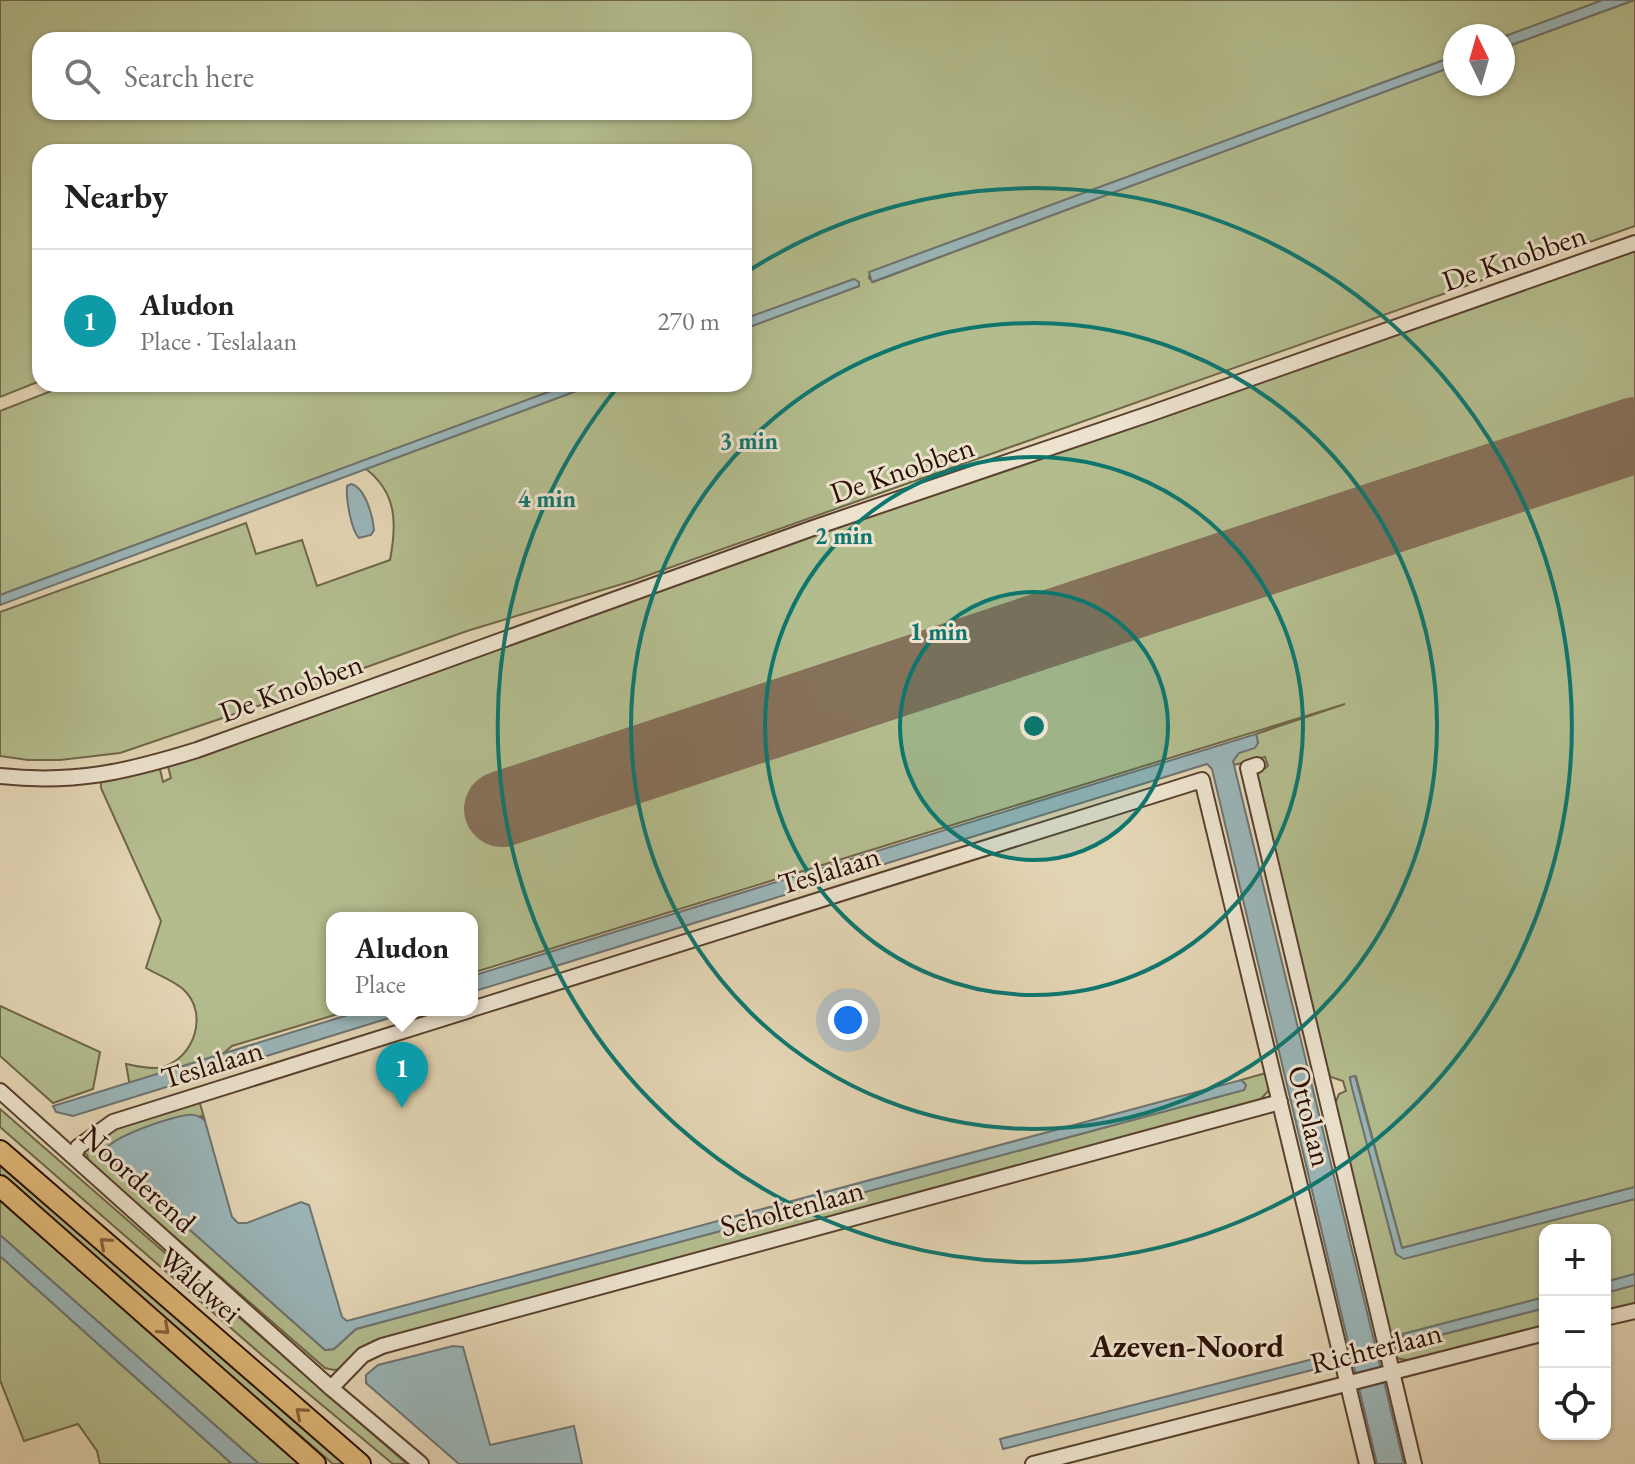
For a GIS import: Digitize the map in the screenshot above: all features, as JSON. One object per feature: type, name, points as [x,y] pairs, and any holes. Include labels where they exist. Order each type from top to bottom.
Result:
[{"type":"highway","name":"Wâldwei","points":[[0,1151],[360,1464]]},
{"type":"highway","name":"Wâldwei","points":[[0,1186],[315,1464]]},
{"type":"street","name":"De Knobben","points":[[0,776],[34,780],[93,776],[145,766],[197,750],[813,528],[1167,408],[1635,243]]},
{"type":"street","name":"Ottolaan","points":[[1257,765],[1248,768],[1330,1089],[1388,1371],[1414,1464]]},
{"type":"street","name":"Ottolaan","points":[[1202,780],[1350,1381],[1367,1464]]},
{"type":"street","name":"Teslalaan","points":[[478,1008],[1202,780]]},
{"type":"street","name":"Teslalaan","points":[[74,1157],[78,1147],[113,1122],[452,1016]]},
{"type":"street","name":"Noorderend","points":[[0,1091],[331,1388],[421,1464]]},
{"type":"street","name":"Scholtenlaan","points":[[331,1388],[363,1355],[382,1346],[1280,1102]]},
{"type":"street","points":[[1611,1317],[1635,1311]]},
{"type":"street","name":"Richterlaan","points":[[1033,1464],[1539,1334]]},
{"type":"green space","points":[[0,0],[1603,0],[1515,33],[1515,24],[1443,24],[1443,60],[870,272],[869,278],[873,282],[1443,69],[1443,96],[1515,96],[1515,44],[1635,0],[1635,226],[632,581],[467,631],[120,753],[60,760],[0,756],[0,612],[246,523],[256,554],[302,540],[317,586],[390,560],[394,534],[392,510],[384,488],[366,469],[573,392],[752,392],[752,326],[859,286],[854,279],[752,316],[752,144],[32,144],[32,384],[0,397]]},
{"type":"green space","points":[[1635,247],[1635,407],[493,787],[509,832],[1635,459],[1635,1187],[1402,1248],[1356,1077],[1350,1078],[1396,1254],[1404,1258],[1635,1199],[1635,1274],[1611,1280],[1611,1224],[1539,1224],[1539,1299],[1403,1334],[1406,1344],[1539,1310],[1539,1329],[1412,1361],[1396,1358],[1393,1352],[1334,1106],[1339,1094],[1346,1091],[1343,1081],[1331,1077],[1324,1068],[1256,775],[1268,766],[1265,757],[1234,765],[1233,761],[1239,753],[1258,743],[1256,734],[1345,704],[478,971],[478,912],[326,912],[326,1016],[331,1016],[232,1046],[215,1061],[130,1087],[126,1064],[158,1068],[183,1055],[194,1034],[196,1011],[184,990],[146,968],[161,921],[101,788],[101,779],[159,765],[163,782],[171,778],[167,763]]},
{"type":"green space","points":[[49,392],[548,392],[0,595],[0,411]]},
{"type":"green space","points":[[0,1006],[100,1052],[93,1089],[53,1103],[0,1056]]},
{"type":"green space","points":[[1266,1073],[1270,1089],[1259,1101],[380,1341],[341,1369],[334,1370],[325,1368],[89,1162],[87,1155],[78,1147],[119,1124],[199,1100],[205,1121],[201,1116],[107,1156],[325,1350],[334,1349],[356,1329],[1244,1090],[1246,1085],[1241,1080]]},
{"type":"green space","points":[[0,1109],[407,1464],[393,1464],[263,1356],[0,1127]]},
{"type":"green space","points":[[0,1159],[355,1464],[333,1464],[0,1176]]},
{"type":"green space","points":[[0,1194],[308,1464],[259,1464],[0,1235]]},
{"type":"green space","points":[[0,1256],[232,1464],[100,1464],[97,1451],[78,1424],[24,1441],[0,1380]]},
{"type":"green space","points":[[1635,1285],[1635,1304],[1611,1310],[1611,1291]]},
{"type":"water","points":[[1603,0],[1634,0],[1515,44],[1515,33]]},
{"type":"water","points":[[1443,60],[1443,70],[872,282],[869,272]]},
{"type":"water","points":[[854,279],[859,282],[859,286],[752,326],[752,316]]},
{"type":"water","points":[[548,392],[573,392],[0,605],[0,595]]},
{"type":"water","points":[[351,484],[360,490],[367,503],[374,530],[371,535],[359,538],[354,528],[347,492],[347,486]]},
{"type":"water","points":[[1256,734],[1258,743],[1255,748],[1239,753],[1233,761],[1404,1464],[1377,1464],[1212,769],[1207,764],[478,990],[478,974]]},
{"type":"water","points":[[345,1016],[396,1016],[73,1116],[56,1112],[53,1106]]},
{"type":"water","points":[[1355,1076],[1402,1248],[1635,1187],[1635,1199],[1404,1259],[1396,1254],[1351,1084],[1350,1077]]},
{"type":"water","points":[[1241,1080],[1246,1085],[1244,1090],[356,1329],[334,1349],[325,1350],[107,1156],[105,1150],[130,1133],[156,1123],[188,1115],[201,1118],[205,1121],[232,1217],[238,1223],[247,1223],[301,1202],[309,1205],[342,1317],[347,1321]]},
{"type":"water","points":[[0,1235],[259,1464],[232,1464],[0,1256]]},
{"type":"water","points":[[1635,1274],[1635,1285],[1611,1291],[1611,1280]]},
{"type":"water","points":[[1539,1299],[1539,1310],[1405,1344],[1403,1334]]},
{"type":"water","points":[[453,1346],[463,1347],[490,1445],[574,1426],[582,1464],[459,1464],[366,1383],[366,1375],[378,1365]]},
{"type":"water","points":[[1317,1358],[1320,1368],[1003,1449],[1000,1439]]},
{"type":"runway","points":[[502,809],[1635,435]]},
{"type":"place","name":"Aludon","points":[[402,1108]]},
{"type":"district","name":"Azeven-Noord","points":[[1187,1346]]}]
